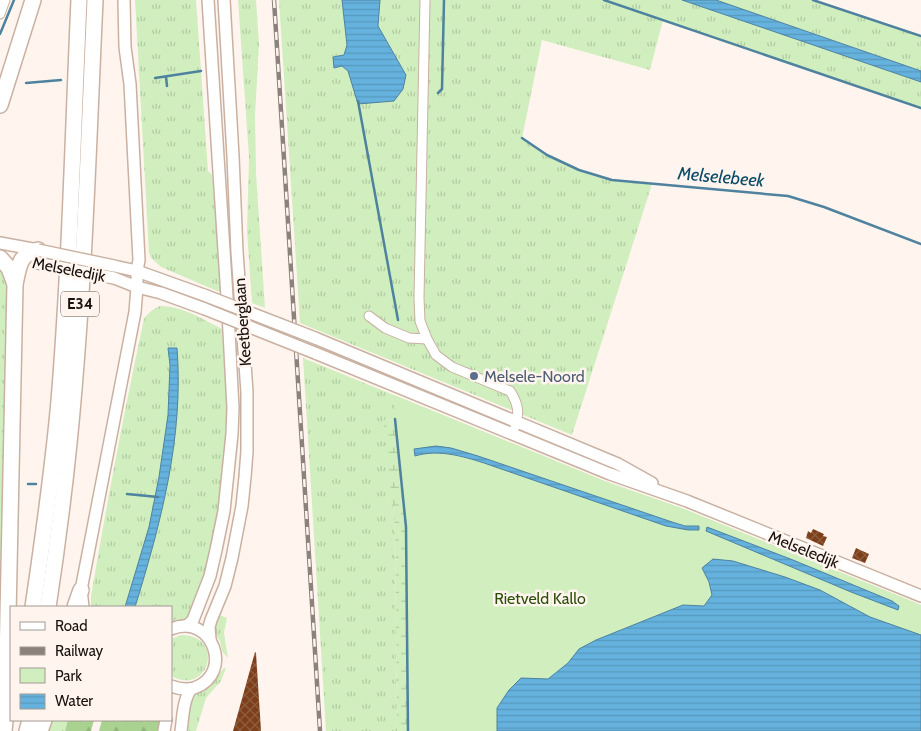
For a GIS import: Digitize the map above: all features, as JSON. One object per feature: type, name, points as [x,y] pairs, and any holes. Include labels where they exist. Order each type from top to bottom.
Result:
[{"type":"highway","points":[[0,105],[33,0]]},
{"type":"highway","name":"E34","points":[[33,606],[54,455],[64,328],[79,0]]},
{"type":"highway","name":"E34","points":[[48,606],[64,487],[74,388],[82,280],[95,0]]},
{"type":"highway","points":[[4,731],[15,284],[21,260],[30,252],[37,256]]},
{"type":"highway","points":[[0,257],[12,273],[15,284]]},
{"type":"highway","points":[[75,606],[81,590]]},
{"type":"main road","points":[[83,606],[81,590],[135,312],[138,288],[137,271],[139,260],[130,84],[125,48],[124,0]]},
{"type":"main road","name":"Keetberglaan","points":[[184,626],[193,620],[210,576],[224,512],[232,434],[228,313],[208,0]]},
{"type":"main road","name":"Keetberglaan","points":[[210,639],[209,626],[226,586],[232,558],[242,506],[247,451],[247,392],[237,261],[234,163],[224,0]]},
{"type":"main road","name":"Melseledijk","points":[[0,243],[37,256],[114,272],[138,288],[162,293],[315,353],[610,474],[687,501],[921,596]]},
{"type":"main road","name":"Melseledijk","points":[[0,257],[21,260]]},
{"type":"main road","points":[[114,272],[130,277],[137,271]]},
{"type":"main road","name":"Melseledijk","points":[[137,271],[315,338],[517,421],[618,464],[687,501]]},
{"type":"main road","points":[[135,312],[151,290]]},
{"type":"main road","points":[[172,629],[184,626],[199,629],[210,639],[216,652],[214,668],[211,676],[205,682],[190,689],[172,686]]},
{"type":"main road","points":[[181,731],[185,704],[190,689]]},
{"type":"street","points":[[0,14],[6,0]]},
{"type":"street","points":[[425,0],[420,321],[436,356],[452,366],[510,391],[516,400],[518,408],[517,421],[512,434]]},
{"type":"street","points":[[369,316],[385,328],[409,338],[427,339]]},
{"type":"green space","points":[[135,0],[196,0],[208,171],[212,175],[222,293],[161,267],[151,258],[149,253]]},
{"type":"green space","points":[[238,0],[256,0],[259,44],[255,115],[256,173],[265,308],[252,303],[247,231],[249,157]]},
{"type":"green space","points":[[279,0],[342,0],[347,45],[344,55],[334,57],[334,68],[342,66],[348,71],[406,74],[378,26],[380,0],[682,0],[921,82],[921,108],[663,20],[650,70],[542,40],[522,138],[576,170],[600,178],[652,184],[572,435],[300,323]]},
{"type":"green space","points":[[716,0],[813,0],[921,36],[921,71]]},
{"type":"green space","points":[[0,269],[6,273],[9,289],[0,651]]},
{"type":"green space","points":[[160,306],[176,308],[200,317],[222,329],[227,434],[219,511],[205,575],[189,616],[186,619],[172,621],[172,606],[91,606],[91,596],[110,492],[144,319],[151,311]]},
{"type":"green space","name":"Rietveld Kallo","points":[[303,358],[607,482],[684,509],[921,605],[408,731],[395,419],[384,420],[395,527],[397,731],[326,731]]},
{"type":"green space","name":"Rietveld Kallo","points":[[394,395],[607,482],[684,509],[921,605],[921,731],[408,731],[406,527]]},
{"type":"green space","points":[[395,419],[406,527],[408,731],[397,731],[395,527],[383,420]]},
{"type":"green space","points":[[217,614],[227,618],[224,633],[228,658],[222,651],[220,641],[215,634],[214,625]]},
{"type":"green space","points":[[181,635],[195,638],[204,644],[208,654],[207,663],[203,672],[195,678],[184,680],[172,676],[172,639]]},
{"type":"green space","points":[[224,668],[226,668],[221,681],[206,698],[196,731],[187,731],[187,713],[190,700],[210,687]]},
{"type":"green space","points":[[51,721],[68,721],[65,731],[48,731]]},
{"type":"green space","points":[[68,721],[94,721],[91,731],[65,731]]},
{"type":"green space","points":[[102,721],[163,721],[161,731],[99,731]]},
{"type":"water","points":[[342,0],[380,0],[378,26],[406,75],[403,89],[394,101],[358,104],[348,71],[342,66],[334,68],[333,57],[344,55],[347,45]]},
{"type":"water","points":[[682,0],[716,0],[921,71],[921,82]]},
{"type":"water","points":[[168,348],[177,348],[177,414],[168,479],[154,543],[135,606],[125,606],[149,527],[159,477],[168,415],[170,365]]},
{"type":"water","points":[[436,446],[451,448],[478,456],[685,526],[699,526],[699,530],[666,526],[467,458],[441,453],[415,456],[414,449]]},
{"type":"water","points":[[707,527],[892,601],[899,606],[898,610],[706,531]]},
{"type":"water","points":[[713,559],[733,561],[785,577],[820,590],[870,617],[921,635],[921,731],[497,731],[497,708],[509,690],[521,678],[548,679],[568,663],[579,649],[596,640],[683,605],[704,606],[712,595],[709,582],[702,568]]},
{"type":"building","points":[[813,529],[827,537],[823,546],[806,538],[808,531],[811,533]]},
{"type":"building","points":[[856,548],[869,554],[865,563],[852,558]]},
{"type":"building","points":[[255,652],[261,731],[233,731]]},
{"type":"waterway","points":[[0,34],[14,0]]},
{"type":"waterway","points":[[438,93],[442,89],[444,0]]},
{"type":"waterway","points":[[604,0],[921,108]]},
{"type":"waterway","points":[[813,0],[921,36]]},
{"type":"waterway","name":"Melselebeek","points":[[155,78],[201,71]]},
{"type":"waterway","points":[[166,77],[167,86]]},
{"type":"waterway","name":"Melselebeek","points":[[26,83],[61,80]]},
{"type":"waterway","points":[[358,101],[398,320]]},
{"type":"waterway","name":"Melselebeek","points":[[522,138],[547,155],[579,170],[612,180],[788,196],[824,207],[921,244]]},
{"type":"waterway","points":[[395,419],[406,527],[408,731]]},
{"type":"waterway","points":[[28,484],[36,484]]},
{"type":"waterway","points":[[127,494],[158,497]]},
{"type":"railway","points":[[274,0],[320,731]]},
{"type":"place","name":"Melsele-Noord","points":[[474,376]]}]
